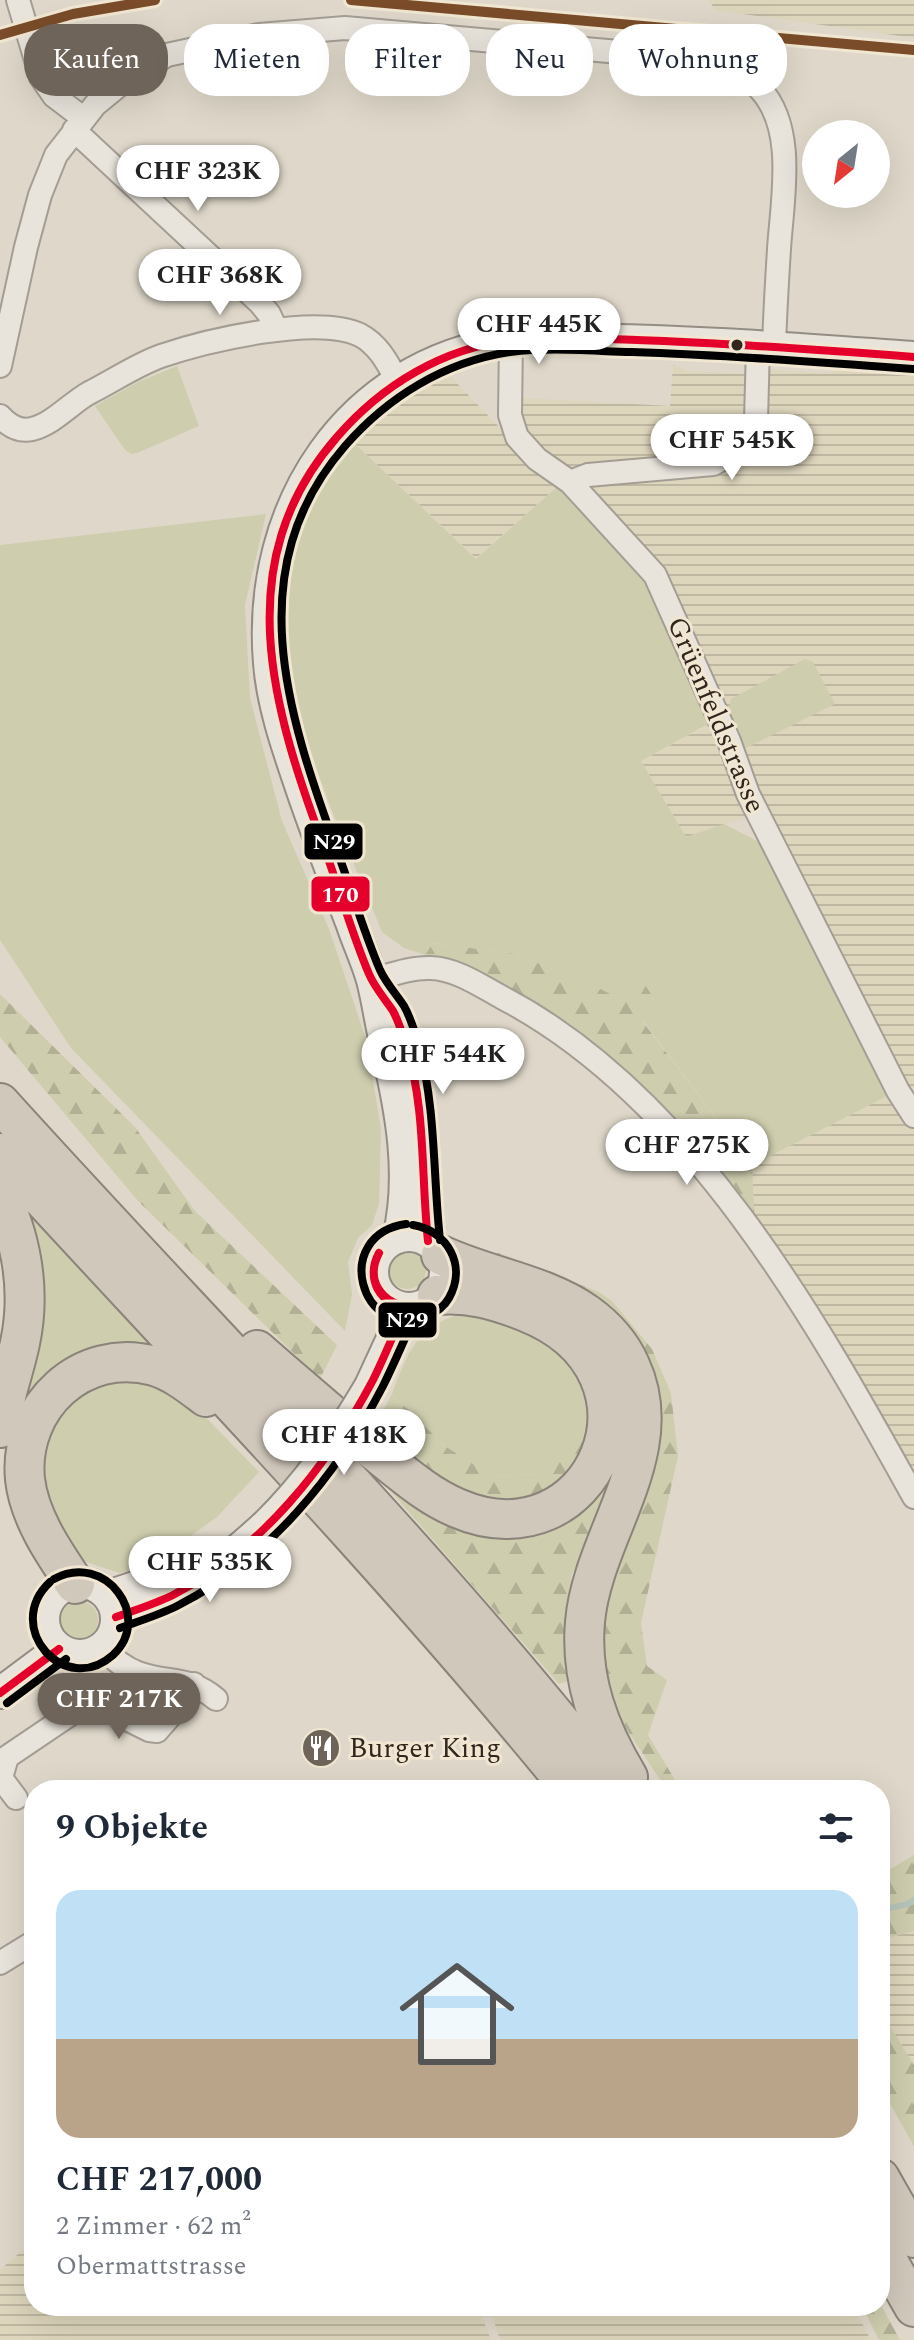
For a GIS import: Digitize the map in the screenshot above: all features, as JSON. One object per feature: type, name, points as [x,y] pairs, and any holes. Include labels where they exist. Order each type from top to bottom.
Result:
[{"type":"highway","points":[[0,1103],[424,1564],[607,1780]]},
{"type":"highway","points":[[0,1153],[439,1631],[564,1780]]},
{"type":"highway","points":[[0,1193],[21,1251],[25,1290],[20,1344],[0,1428]]},
{"type":"highway","points":[[110,1223],[368,1445],[434,1496],[467,1512],[505,1519],[526,1516],[559,1504],[572,1495],[589,1475],[605,1440],[606,1398],[592,1363],[570,1337],[530,1313],[470,1295],[408,1300]]},
{"type":"highway","points":[[422,1245],[475,1270],[555,1296],[582,1310],[614,1340],[636,1378],[642,1414],[639,1447],[591,1586],[584,1644],[587,1681],[598,1718],[629,1780]]},
{"type":"highway","points":[[76,1612],[57,1557],[35,1514],[27,1490],[25,1466],[29,1434],[38,1411],[53,1393],[86,1370],[116,1362],[161,1368],[187,1383],[270,1445]]},
{"type":"highway","points":[[0,1466],[12,1510],[76,1612]]},
{"type":"highway","points":[[890,2196],[914,2238]]},
{"type":"highway","points":[[890,2265],[914,2307]]},
{"type":"main road","points":[[0,1670],[76,1612],[172,1596],[232,1555],[258,1519],[315,1471],[344,1430],[362,1380],[408,1300],[444,1280],[404,1212],[403,1142],[398,1097],[372,980],[299,781],[282,728],[269,663],[268,614],[273,569],[302,484],[343,429],[373,400],[437,361],[482,346],[511,340],[658,340],[914,357]]},
{"type":"main road","points":[[408,1300],[373,1278],[376,1257],[389,1242],[422,1245]]},
{"type":"main road","points":[[76,1612],[115,1629],[110,1640],[101,1648],[80,1655],[76,1612]]},
{"type":"main road","points":[[0,1693],[76,1612]]},
{"type":"street","points":[[18,0],[34,59],[41,77],[54,96],[78,124],[260,303],[276,329]]},
{"type":"street","points":[[0,366],[26,247],[40,195],[56,155],[78,124],[129,77],[167,55],[259,35],[345,28],[535,43],[713,63],[733,70],[752,82],[767,99],[777,121],[785,160],[766,346],[751,436],[741,449],[713,464],[588,475],[570,482]]},
{"type":"street","points":[[0,416],[18,428],[37,428],[75,401],[157,358],[197,345],[276,329],[338,328],[360,335],[380,352],[398,382]]},
{"type":"street","name":"Grüenfeldstrasse","points":[[511,340],[510,415],[517,437],[537,459],[570,482],[655,575],[764,828],[898,1091],[914,1116]]},
{"type":"street","points":[[372,980],[429,967],[450,970],[524,1009],[572,1041],[639,1098],[686,1148],[767,1255],[868,1413],[914,1497]]},
{"type":"street","points":[[101,1648],[137,1673],[194,1684],[216,1699]]},
{"type":"street","points":[[16,1798],[1,1778],[7,1757],[84,1705],[105,1708],[157,1731],[194,1684]]},
{"type":"street","points":[[0,1963],[24,1948]]},
{"type":"shaded area","points":[[709,0],[914,0],[914,38],[715,10]]},
{"type":"shaded area","points":[[673,365],[688,371],[751,374],[766,374],[768,370],[832,373],[834,369],[914,374],[914,1106],[762,812],[686,837],[641,761],[724,716],[638,561],[581,486],[697,461],[569,469],[524,436],[517,402],[523,398],[670,406]]},
{"type":"shaded area","points":[[449,375],[557,487],[476,558],[352,441],[402,397]]},
{"type":"shaded area","points":[[893,1093],[914,1126],[914,1481],[755,1225],[752,1165]]},
{"type":"shaded area","points":[[914,1931],[914,2065],[890,2026],[890,1937]]},
{"type":"shaded area","points":[[24,2249],[24,2316],[482,2316],[491,2340],[0,2340],[0,2270]]},
{"type":"shaded area","points":[[492,2316],[858,2316],[871,2340],[500,2340]]},
{"type":"green space","points":[[177,366],[199,426],[131,454],[95,406],[138,382]]},
{"type":"green space","points":[[352,441],[476,559],[557,487],[639,567],[713,721],[641,761],[686,837],[724,824],[769,847],[893,1093],[752,1165],[643,1021],[653,997],[627,984],[614,996],[515,954],[433,943],[425,955],[404,948],[382,932],[326,795],[310,747],[297,699],[289,651],[288,602],[301,521],[320,483]]},
{"type":"green space","points":[[266,514],[245,605],[250,698],[282,821],[329,929],[366,1039],[381,1129],[379,1204],[372,1225],[358,1238],[348,1262],[352,1295],[345,1331],[71,1048],[0,940],[0,545]]},
{"type":"green space","points":[[805,659],[813,662],[835,704],[742,750],[726,719],[731,699]]},
{"type":"green space","points":[[433,943],[515,954],[614,996],[627,983],[643,982],[653,997],[643,1022],[752,1165],[755,1225],[581,1037],[502,985],[425,955]]},
{"type":"green space","points":[[0,994],[135,1127],[195,1211],[337,1345],[320,1379],[139,1202],[0,1037]]},
{"type":"green space","points":[[26,1211],[163,1358],[187,1398],[259,1472],[217,1517],[171,1550],[132,1570],[119,1573],[86,1562],[10,1478],[6,1451]]},
{"type":"green space","points":[[407,1251],[420,1257],[426,1270],[420,1283],[407,1289],[394,1283],[388,1270],[394,1257]]},
{"type":"green space","points":[[499,1253],[599,1292],[612,1301],[652,1349],[671,1393],[678,1456],[641,1623],[647,1666],[667,1680],[648,1735],[675,1780],[660,1780],[609,1703],[594,1624],[652,1429],[481,1257]]},
{"type":"green space","points":[[460,1314],[490,1315],[548,1337],[587,1388],[590,1425],[540,1474],[492,1476],[445,1446],[392,1394],[415,1344],[433,1327]]},
{"type":"green space","points":[[392,1394],[445,1446],[492,1476],[540,1474],[590,1425],[628,1416],[612,1497],[572,1574],[565,1612],[565,1648],[572,1680],[559,1684],[359,1455]]},
{"type":"green space","points":[[79,1601],[92,1607],[98,1620],[92,1633],[79,1639],[66,1633],[60,1620],[66,1607]]},
{"type":"green space","points":[[914,1855],[914,1931],[890,1937],[890,1869]]},
{"type":"green space","points":[[890,2026],[914,2065],[914,2146],[890,2104]]},
{"type":"green space","points":[[867,2316],[887,2316],[900,2340],[879,2340]]},
{"type":"waterway","points":[[890,1908],[914,1900]]},
{"type":"transit line","points":[[0,35],[73,14],[155,0]]},
{"type":"transit line","points":[[351,0],[914,50]]},
{"type":"transit line","name":"170","points":[[428,1241],[420,1118],[406,1045],[395,1015],[371,979],[357,944],[289,744],[277,691],[270,638],[271,586],[281,535],[303,485],[337,437],[374,401],[438,360],[487,344],[574,338],[914,357]]},
{"type":"transit line","name":"N29","points":[[440,1240],[431,1118],[419,1046],[406,1011],[382,975],[368,940],[318,797],[289,694],[282,642],[283,591],[292,541],[312,493],[345,446],[399,397],[462,364],[510,352],[571,350],[738,357],[913,369]]},
{"type":"transit line","name":"N29","points":[[406,1224],[383,1232],[368,1247],[362,1265],[363,1284],[371,1301],[384,1314],[403,1320],[426,1317],[442,1307],[449,1298],[456,1274],[455,1262],[445,1242],[436,1234],[413,1225]]},
{"type":"transit line","name":"170","points":[[379,1253],[374,1272],[378,1288],[390,1300],[408,1307]]},
{"type":"transit line","name":"170","points":[[379,1253],[374,1272],[378,1289],[390,1302],[408,1307]]},
{"type":"transit line","name":"170","points":[[116,1617],[166,1598],[205,1576],[235,1555],[289,1503],[335,1444],[355,1412],[406,1308]]},
{"type":"transit line","name":"N29","points":[[120,1628],[170,1609],[210,1587],[241,1565],[297,1512],[322,1483],[365,1419],[417,1313]]},
{"type":"transit line","name":"N29","points":[[50,1582],[37,1600],[33,1618],[36,1636],[46,1652],[59,1663],[76,1668],[95,1666],[113,1655],[124,1640],[128,1623],[126,1607],[118,1592],[106,1581],[90,1574],[73,1573],[54,1579]]},
{"type":"transit line","name":"170","points":[[0,1693],[59,1649]]},
{"type":"transit line","name":"N29","points":[[7,1703],[66,1659]]},
{"type":"place","name":"Burger King","points":[[321,1748]]}]
